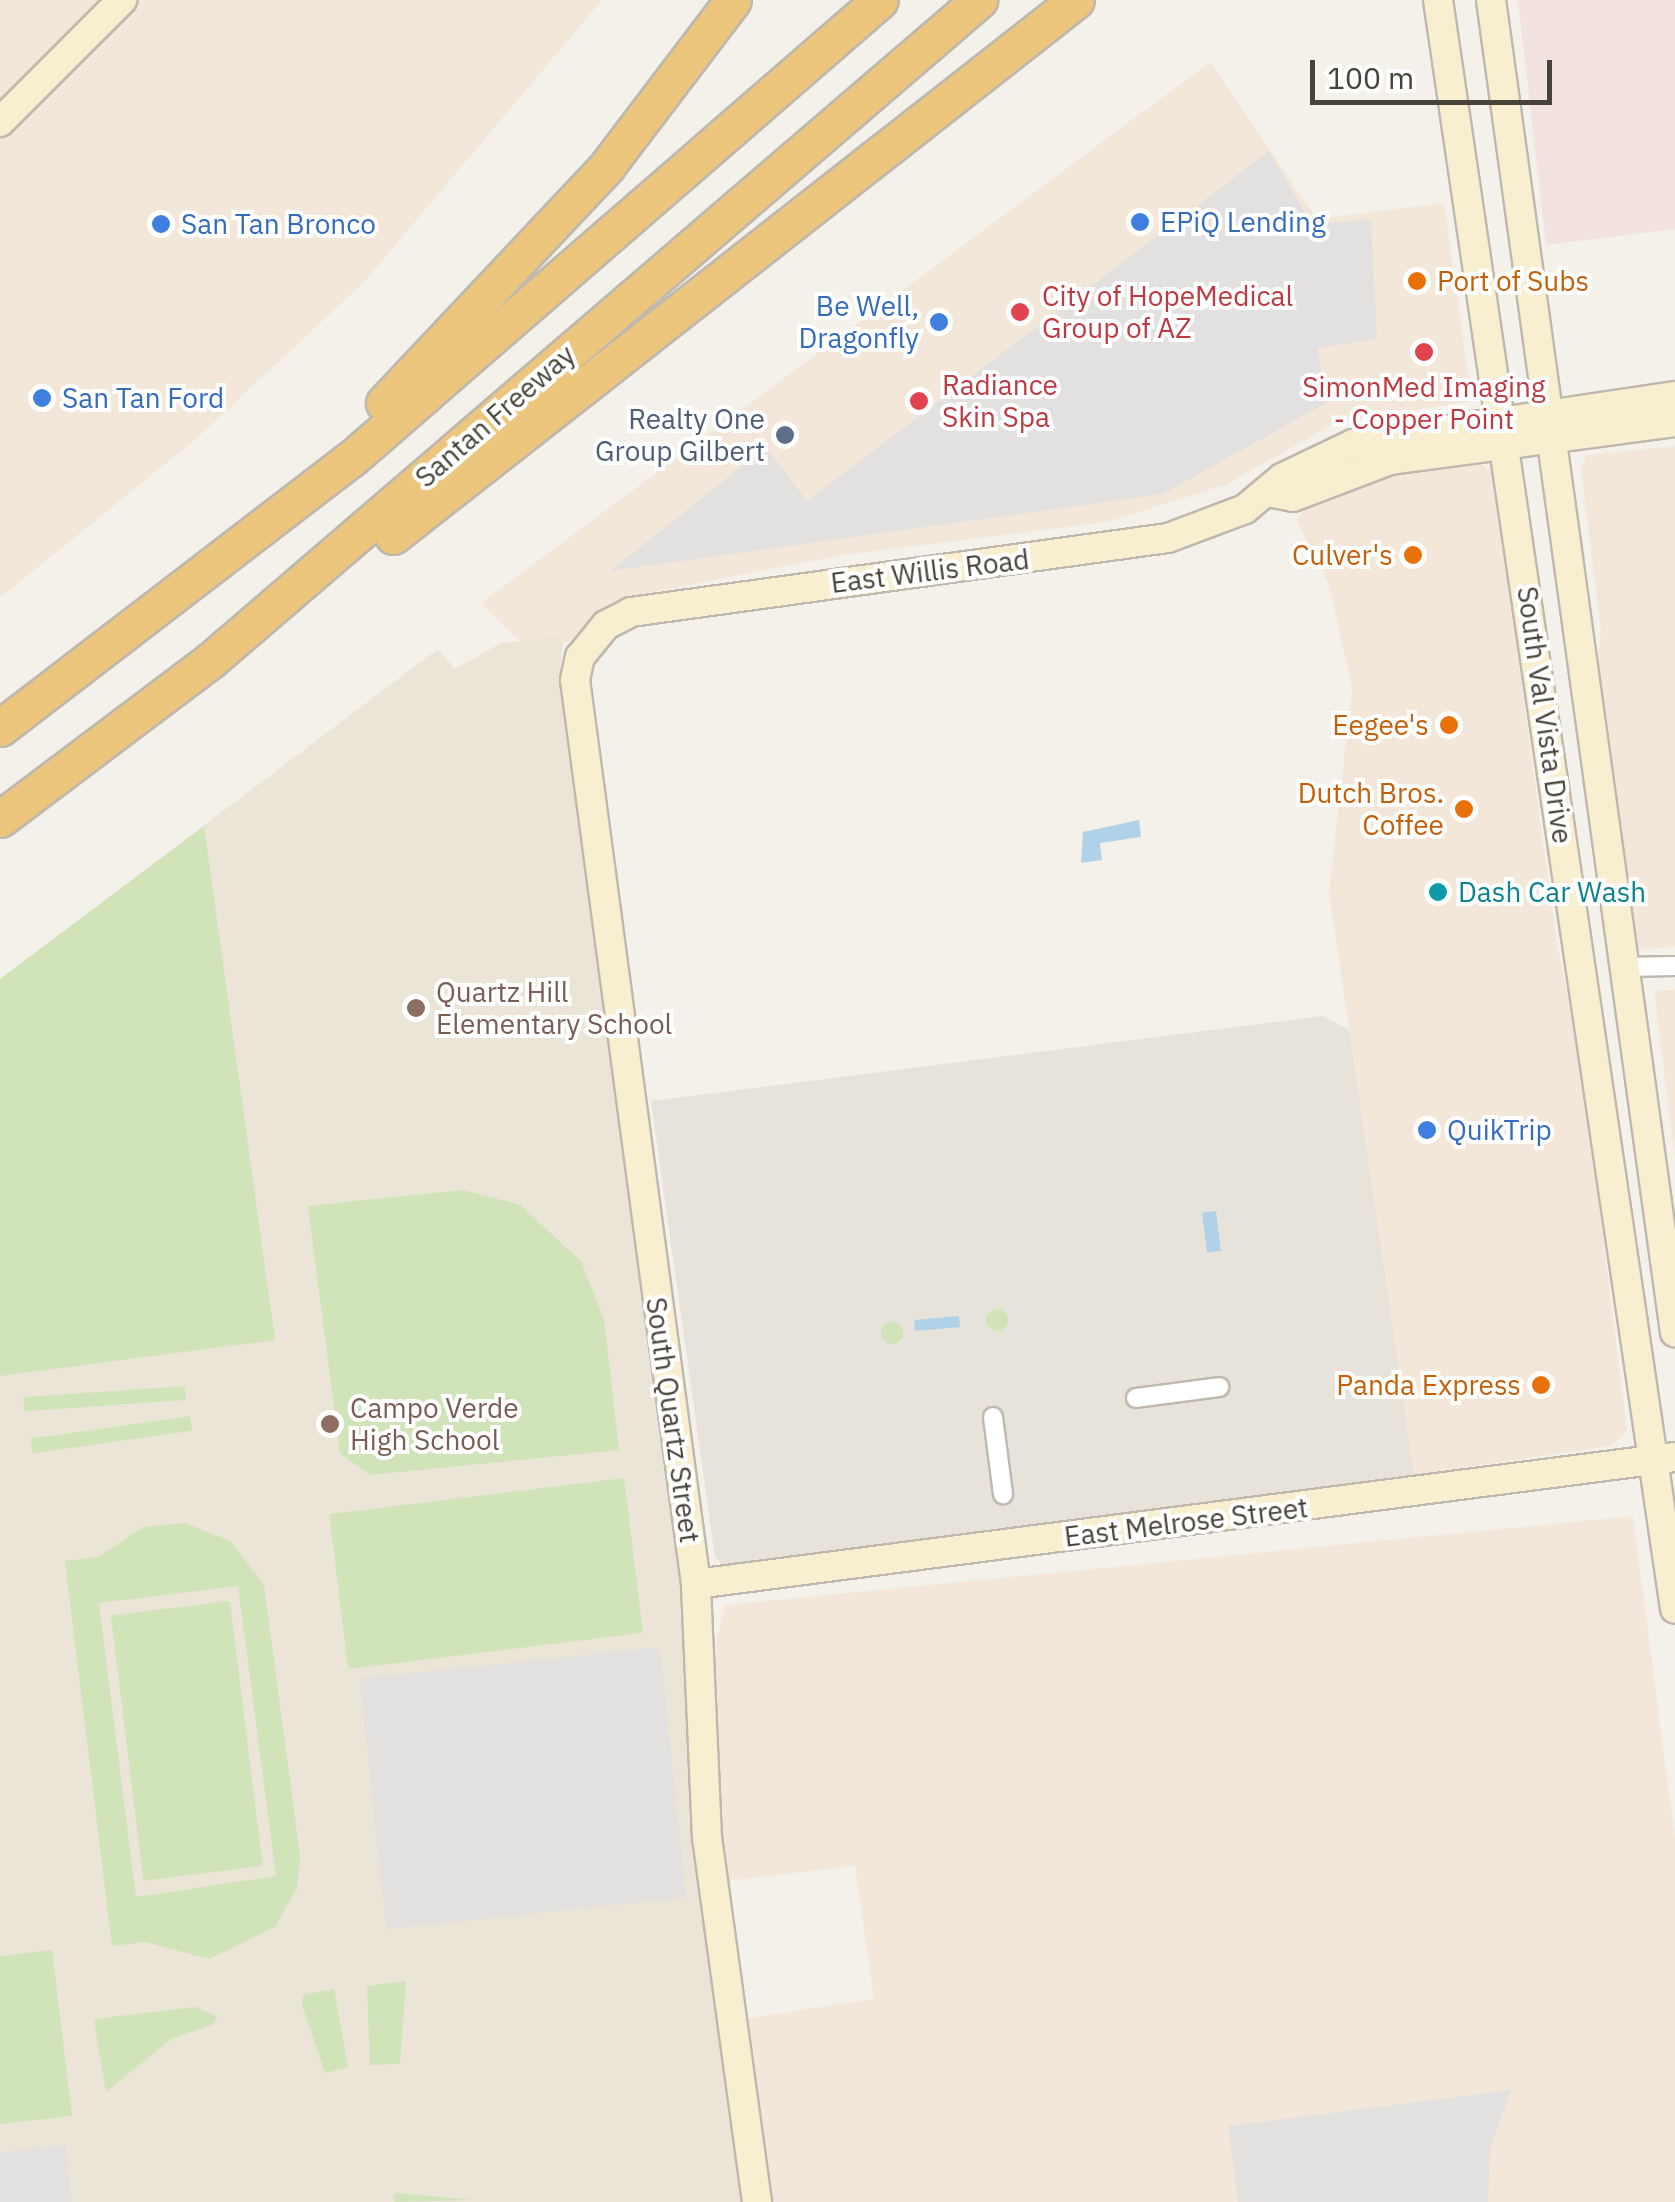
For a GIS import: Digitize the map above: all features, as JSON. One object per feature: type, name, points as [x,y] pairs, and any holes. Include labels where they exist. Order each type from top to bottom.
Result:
[{"type":"highway","points":[[251,541],[294,484],[388,399],[607,166],[733,0]]},
{"type":"highway","points":[[0,728],[251,541],[880,0]]},
{"type":"highway","name":"Santan Freeway","points":[[0,819],[211,660],[980,0]]},
{"type":"highway","points":[[211,660],[285,621],[1076,0]]},
{"type":"street","points":[[0,122],[122,0]]},
{"type":"street","name":"South Val Vista Drive","points":[[1438,0],[1583,972],[1665,1458],[1675,1609]]},
{"type":"street","name":"South Val Vista Drive","points":[[1491,0],[1675,1332]]},
{"type":"street","points":[[1548,425],[1675,396]]},
{"type":"street","points":[[1548,425],[1675,422]]},
{"type":"street","name":"East Willis Road","points":[[588,642],[643,610],[1168,538],[1273,493],[1282,478],[1353,444],[1548,425]]},
{"type":"street","name":"South Quartz Street","points":[[588,642],[575,680],[696,1584],[708,1838],[757,2202]]},
{"type":"street","points":[[1583,972],[1675,966]]},
{"type":"street","points":[[1136,1398],[1219,1388]]},
{"type":"street","points":[[993,1417],[1003,1494]]},
{"type":"street","name":"East Melrose Street","points":[[696,1584],[1665,1458]]},
{"type":"shaded area","points":[[0,0],[602,0],[365,281],[196,439],[0,598]]},
{"type":"shaded area","points":[[1518,0],[1675,0],[1675,229],[1546,245]]},
{"type":"shaded area","points":[[1210,62],[1317,219],[1444,203],[1472,401],[1337,422],[1225,485],[1107,522],[843,555],[627,597],[569,642],[520,641],[481,603]]},
{"type":"shaded area","points":[[1269,151],[1312,224],[1371,219],[1377,339],[1318,348],[1326,403],[1163,494],[610,571],[766,447],[807,501]]},
{"type":"shaded area","points":[[1675,446],[1675,947],[1639,949],[1597,668],[1601,631],[1581,471],[1586,455]]},
{"type":"shaded area","points":[[1477,462],[1493,473],[1557,945],[1581,1056],[1627,1431],[1611,1446],[1414,1475],[1329,892],[1352,688],[1329,585],[1297,521],[1305,507],[1382,476]]},
{"type":"shaded area","name":"Campo Verde High School","points":[[563,637],[560,680],[680,1559],[689,1770],[742,2202],[0,2202],[0,979],[438,649],[455,669],[501,643]]},
{"type":"shaded area","points":[[1675,989],[1675,1160],[1654,991]]},
{"type":"shaded area","points":[[1323,1016],[1351,1031],[1414,1475],[726,1568],[715,1557],[651,1101]]},
{"type":"shaded area","points":[[1633,1516],[1675,1839],[1675,2202],[773,2202],[743,2019],[874,1999],[855,1866],[725,1881],[713,1659],[725,1605]]},
{"type":"shaded area","points":[[660,1647],[686,1898],[386,1929],[360,1679]]},
{"type":"shaded area","points":[[1511,2090],[1490,2150],[1488,2202],[1238,2202],[1228,2126]]},
{"type":"shaded area","points":[[66,2145],[72,2202],[0,2202],[0,2152]]},
{"type":"green space","points":[[204,826],[275,1340],[0,1376],[0,979]]},
{"type":"green space","points":[[463,1190],[520,1205],[581,1261],[604,1320],[619,1450],[370,1475],[340,1453],[308,1206]]},
{"type":"green space","points":[[993,1309],[1001,1309],[1008,1320],[1001,1331],[993,1331],[986,1324],[986,1316]]},
{"type":"green space","points":[[892,1322],[900,1325],[900,1341],[892,1344],[884,1341],[881,1333],[884,1325]]},
{"type":"green space","points":[[185,1386],[186,1400],[24,1411],[23,1397]]},
{"type":"green space","points":[[190,1416],[192,1431],[33,1453],[31,1438]]},
{"type":"green space","points":[[624,1478],[643,1633],[348,1669],[329,1514]]},
{"type":"green space","points":[[185,1523],[230,1541],[264,1585],[300,1856],[297,1888],[275,1927],[209,1959],[145,1942],[112,1946],[65,1561],[98,1557],[143,1527]],"holes":[[[238,1586],[276,1876],[136,1897],[99,1603]]]},
{"type":"green space","points":[[230,1601],[263,1866],[143,1881],[111,1616]]},
{"type":"green space","points":[[52,1950],[72,2116],[0,2124],[0,1956]]},
{"type":"green space","points":[[406,1981],[400,2064],[370,2065],[367,1986]]},
{"type":"green space","points":[[334,1989],[348,2067],[325,2073],[302,2005],[303,1995]]},
{"type":"green space","points":[[196,2007],[217,2016],[214,2024],[171,2039],[106,2092],[94,2019]]},
{"type":"green space","points":[[395,2193],[473,2200],[394,2202]]},
{"type":"water","points":[[1139,820],[1141,837],[1100,843],[1102,860],[1081,863],[1083,832]]},
{"type":"water","points":[[1216,1211],[1221,1251],[1207,1252],[1202,1213]]},
{"type":"water","points":[[959,1316],[960,1327],[915,1331],[914,1320]]},
{"type":"place","name":"EPiQ Lending","points":[[1140,222]]},
{"type":"place","name":"San Tan Bronco","points":[[161,224]]},
{"type":"place","name":"Port of Subs","points":[[1417,281]]},
{"type":"place","name":"City of HopeMedical Group of AZ","points":[[1020,312]]},
{"type":"place","name":"Be Well, Dragonfly","points":[[939,322]]},
{"type":"place","name":"SimonMed Imaging - Copper Point","points":[[1424,352]]},
{"type":"place","name":"San Tan Ford","points":[[42,398]]},
{"type":"place","name":"Radiance Skin Spa","points":[[919,401]]},
{"type":"place","name":"Realty One Group Gilbert","points":[[785,435]]},
{"type":"place","name":"Culver's","points":[[1413,555]]},
{"type":"place","name":"Eegee's","points":[[1449,725]]},
{"type":"place","name":"Dutch Bros. Coffee","points":[[1464,809]]},
{"type":"place","name":"Dash Car Wash","points":[[1438,892]]},
{"type":"place","name":"Quartz Hill Elementary School","points":[[416,1008]]},
{"type":"place","name":"QuikTrip","points":[[1427,1130]]},
{"type":"place","name":"Panda Express","points":[[1541,1385]]},
{"type":"place","name":"Campo Verde High School","points":[[330,1424]]}]
